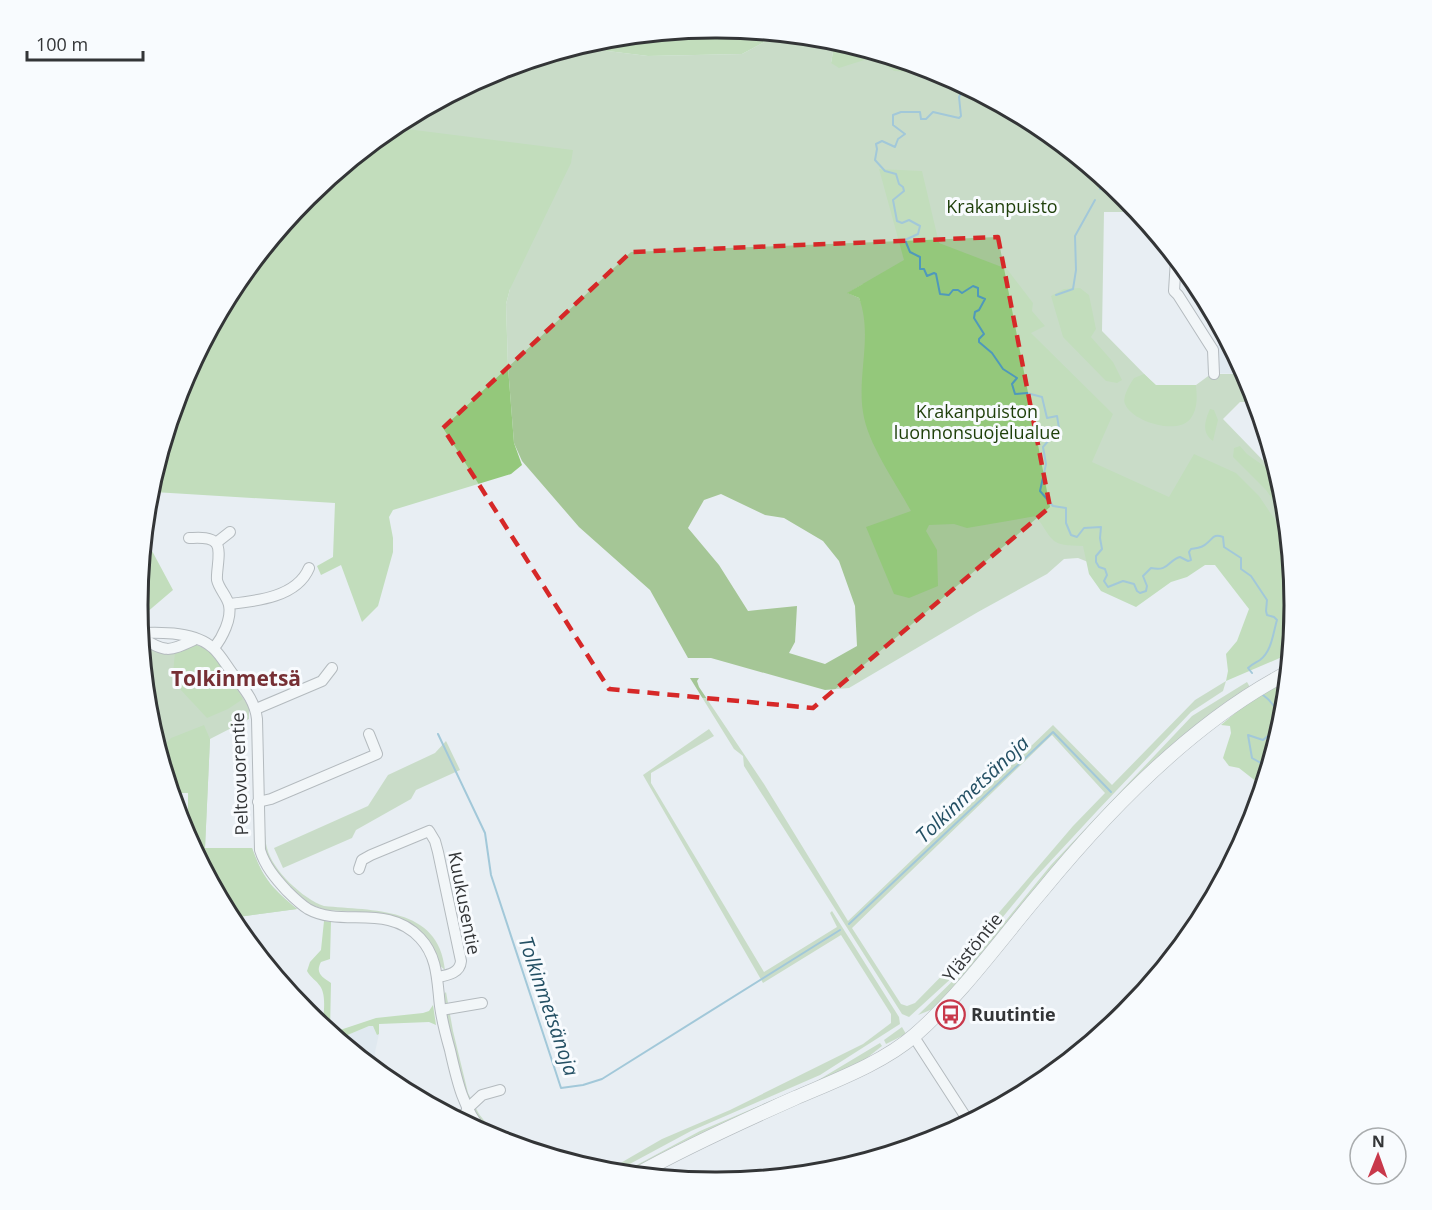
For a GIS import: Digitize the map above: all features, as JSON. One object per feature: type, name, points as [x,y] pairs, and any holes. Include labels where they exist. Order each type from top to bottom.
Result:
[{"type":"main road","name":"Ylästöntie","points":[[648,1169],[704,1139],[843,1077],[881,1058],[914,1037],[950,1002],[1043,889],[1176,749],[1242,699],[1279,678]]},
{"type":"street","points":[[1175,272],[1174,291],[1213,350],[1214,374]]},
{"type":"street","points":[[216,543],[230,532]]},
{"type":"street","points":[[189,538],[206,538],[216,543]]},
{"type":"street","points":[[214,648],[225,629],[229,614],[229,604],[217,580],[216,543]]},
{"type":"street","points":[[229,604],[259,601],[274,596],[305,579],[309,568]]},
{"type":"street","name":"Peltovuorentie","points":[[150,635],[181,635],[214,648],[250,697],[255,709],[258,838],[263,859],[273,875],[308,909],[324,914],[375,918],[402,924],[424,943],[438,977],[441,1010],[458,1087],[473,1117]]},
{"type":"street","name":"Peltovuorentie","points":[[150,642],[166,650],[177,649],[196,639]]},
{"type":"street","points":[[255,709],[322,681],[332,668]]},
{"type":"street","points":[[258,802],[271,799],[377,754],[369,734]]},
{"type":"street","name":"Kuukusentie","points":[[359,869],[362,860],[371,855],[429,831],[438,852],[461,961],[457,971],[438,977]]},
{"type":"street","points":[[441,1010],[482,1003]]},
{"type":"street","points":[[914,1037],[965,1115]]},
{"type":"street","points":[[463,1113],[468,1111],[482,1095],[500,1090]]},
{"type":"highlighted area","points":[[998,237],[1050,507],[813,708],[609,689],[443,428],[631,252]]},
{"type":"shaded area","points":[[1213,345],[1220,345],[1234,374],[1217,373]]},
{"type":"shaded area","points":[[373,1026],[379,1034],[376,1058],[371,1055],[346,1035]]},
{"type":"green space","points":[[679,39],[768,40],[742,54],[648,56],[598,50],[642,42]]},
{"type":"green space","name":"Krakanpuisto","points":[[768,40],[833,50],[831,63],[866,58],[884,64],[894,70],[906,71],[933,81],[967,96],[1031,133],[1090,178],[1125,212],[1104,212],[1102,331],[1155,385],[1196,385],[1211,374],[1234,374],[1245,402],[1240,402],[1223,419],[1265,463],[1279,531],[1284,597],[1240,564],[1098,566],[1078,558],[1064,559],[1047,574],[849,688],[825,690],[711,658],[688,658],[650,590],[579,527],[522,461],[514,443],[508,367],[506,304],[510,289],[248,284],[289,231],[342,178],[401,133],[432,114],[499,81],[569,57],[598,50],[648,56],[742,54]],"holes":[[[863,284],[865,311],[859,298],[848,293]],[[721,494],[765,515],[784,518],[823,541],[839,561],[855,606],[857,646],[825,664],[789,653],[795,642],[797,606],[748,611],[719,565],[688,528],[704,500]]]},
{"type":"green space","points":[[833,50],[868,59],[839,68],[831,63]]},
{"type":"green space","points":[[883,63],[908,72],[894,71]]},
{"type":"green space","points":[[407,129],[573,150],[571,163],[510,289],[506,304],[514,443],[522,465],[511,474],[393,510],[389,517],[393,552],[378,606],[362,622],[341,565],[321,575],[317,566],[333,557],[335,503],[159,492],[168,458],[192,388],[207,354],[244,290],[289,231],[315,204],[342,178]]},
{"type":"green space","name":"Krakanpuiston luonnonsuojelualue","points":[[879,169],[922,171],[939,243],[1007,269],[1033,303],[1032,311],[1045,326],[1031,333],[1113,414],[1092,462],[1169,497],[1194,454],[1236,473],[1259,496],[1278,524],[1279,531],[1284,605],[1281,658],[1226,681],[1228,671],[1226,654],[1237,641],[1249,609],[1215,565],[1205,565],[1187,577],[1171,582],[1136,607],[1101,591],[1089,574],[1083,546],[1064,545],[1054,541],[1036,516],[967,528],[954,524],[929,525],[926,531],[937,550],[938,586],[909,598],[894,594],[866,527],[911,511],[876,450],[866,424],[862,398],[865,341],[863,312],[859,298],[847,293],[904,260]]},
{"type":"green space","points":[[1080,288],[1089,295],[1096,329],[1091,337],[1113,362],[1122,380],[1117,383],[1106,381],[1063,337],[1051,296],[1064,289]]},
{"type":"green space","points":[[1144,374],[1156,385],[1196,385],[1196,406],[1191,418],[1177,426],[1167,426],[1146,421],[1129,411],[1124,401],[1127,391],[1134,378]]},
{"type":"green space","points":[[1210,409],[1214,410],[1218,420],[1213,441],[1205,430]]},
{"type":"green space","points":[[1240,446],[1266,468],[1274,502],[1266,490],[1233,457],[1234,448]]},
{"type":"green space","points":[[151,550],[173,590],[148,611]]},
{"type":"green space","name":"Tolkinmetsä","points":[[150,644],[223,666],[249,707],[249,719],[210,739],[205,848],[252,848],[269,882],[297,909],[242,917],[207,856],[192,822],[188,811],[188,793],[181,793],[168,752],[159,716]]},
{"type":"green space","points":[[195,644],[212,652],[243,699],[228,709],[207,718],[179,688],[173,673],[175,652]]},
{"type":"green space","points":[[690,678],[699,678],[697,681],[699,687],[764,784],[848,921],[1053,725],[1112,785],[1195,700],[1226,681],[1223,691],[1191,712],[1034,879],[956,974],[909,1017],[902,1014],[744,766],[743,756],[734,749]],"holes":[[[1052,735],[1105,793],[1073,826],[967,950],[915,1003],[907,1006],[901,1004],[852,928]]]},
{"type":"green space","points":[[1247,682],[1251,689],[1196,727],[938,1007],[918,1015],[973,961],[1051,865],[1192,716]]},
{"type":"green space","points":[[1278,685],[1273,716],[1255,781],[1239,768],[1229,766],[1223,758],[1231,733],[1230,726],[1221,725],[1247,703]]},
{"type":"green space","points":[[204,725],[210,739],[205,848],[252,848],[269,882],[297,909],[242,917],[207,856],[192,822],[188,811],[188,793],[181,793],[166,744],[171,738]]},
{"type":"green space","points":[[709,729],[714,736],[651,773],[651,783],[764,972],[837,927],[830,913],[832,911],[899,1017],[900,1024],[820,1075],[691,1131],[627,1166],[618,1164],[662,1139],[730,1110],[863,1044],[891,1023],[891,1014],[841,935],[763,983],[643,775]]},
{"type":"green space","points":[[446,741],[460,770],[416,790],[411,799],[356,830],[352,838],[283,868],[274,848],[368,806],[388,775],[435,753]]},
{"type":"green space","points":[[262,815],[265,815],[265,840],[270,857],[282,874],[298,890],[324,906],[382,912],[417,923],[430,934],[440,949],[445,970],[439,965],[431,948],[377,913],[326,910],[309,904],[299,897],[276,872],[264,851]]},
{"type":"green space","points":[[324,921],[331,922],[330,959],[321,962],[319,969],[322,977],[331,983],[330,1021],[323,1014],[322,990],[307,971],[310,962],[321,950]]},
{"type":"green space","points":[[446,992],[468,1093],[486,1123],[480,1120],[468,1102],[445,1013],[443,995]]},
{"type":"green space","points":[[433,1005],[436,1025],[429,1022],[379,1024],[377,1035],[373,1026],[346,1035],[340,1030],[376,1018],[423,1013],[429,1011]]},
{"type":"green space","points":[[902,1027],[906,1034],[886,1044],[884,1040]]},
{"type":"green space","points":[[880,1043],[882,1046],[858,1065],[661,1155],[639,1167],[634,1167],[700,1131],[815,1082]]},
{"type":"waterway","points":[[961,93],[959,97],[961,116],[959,118],[933,112],[926,119],[921,119],[920,112],[901,112],[893,115],[893,125],[905,134],[898,139],[895,147],[882,141],[876,144],[875,160],[885,171],[896,174],[899,184],[903,187],[904,191],[893,200],[897,221],[902,223],[909,220],[920,226],[918,234],[905,240],[910,252],[920,257],[920,269],[924,269],[927,276],[936,274],[940,294],[949,295],[953,290],[962,293],[973,286],[978,288],[978,296],[985,299],[979,310],[975,312],[974,318],[984,334],[979,342],[992,353],[1003,369],[1017,378],[1012,384],[1015,394],[1027,393],[1042,397],[1047,418],[1057,416],[1059,428],[1043,447],[1046,464],[1040,491],[1053,506],[1066,508],[1066,523],[1071,535],[1077,537],[1084,528],[1101,527],[1102,549],[1096,556],[1096,562],[1099,567],[1105,569],[1107,575],[1104,581],[1108,587],[1123,581],[1134,584],[1140,593],[1146,591],[1147,586],[1143,576],[1151,568],[1165,567],[1180,557],[1191,560],[1189,552],[1191,549],[1203,546],[1215,536],[1223,537],[1224,547],[1241,558],[1241,569],[1251,576],[1267,600],[1267,615],[1277,620],[1267,652],[1248,668],[1252,673]]},
{"type":"waterway","points":[[1056,295],[1073,289],[1076,270],[1075,236],[1095,200]]},
{"type":"waterway","points":[[1263,695],[1275,706]]},
{"type":"waterway","name":"Tolkinmetsänoja","points":[[849,924],[1053,732],[1111,792]]},
{"type":"waterway","name":"Tolkinmetsänoja","points":[[438,734],[485,833],[491,875],[561,1088],[602,1079],[840,930]]},
{"type":"waterway","points":[[1261,763],[1252,758],[1248,735],[1263,740],[1268,736]]},
{"type":"place","name":"Ruutintie","points":[[950,1014]]},
{"type":"district","name":"Tolkinmetsä","points":[[236,678]]}]
